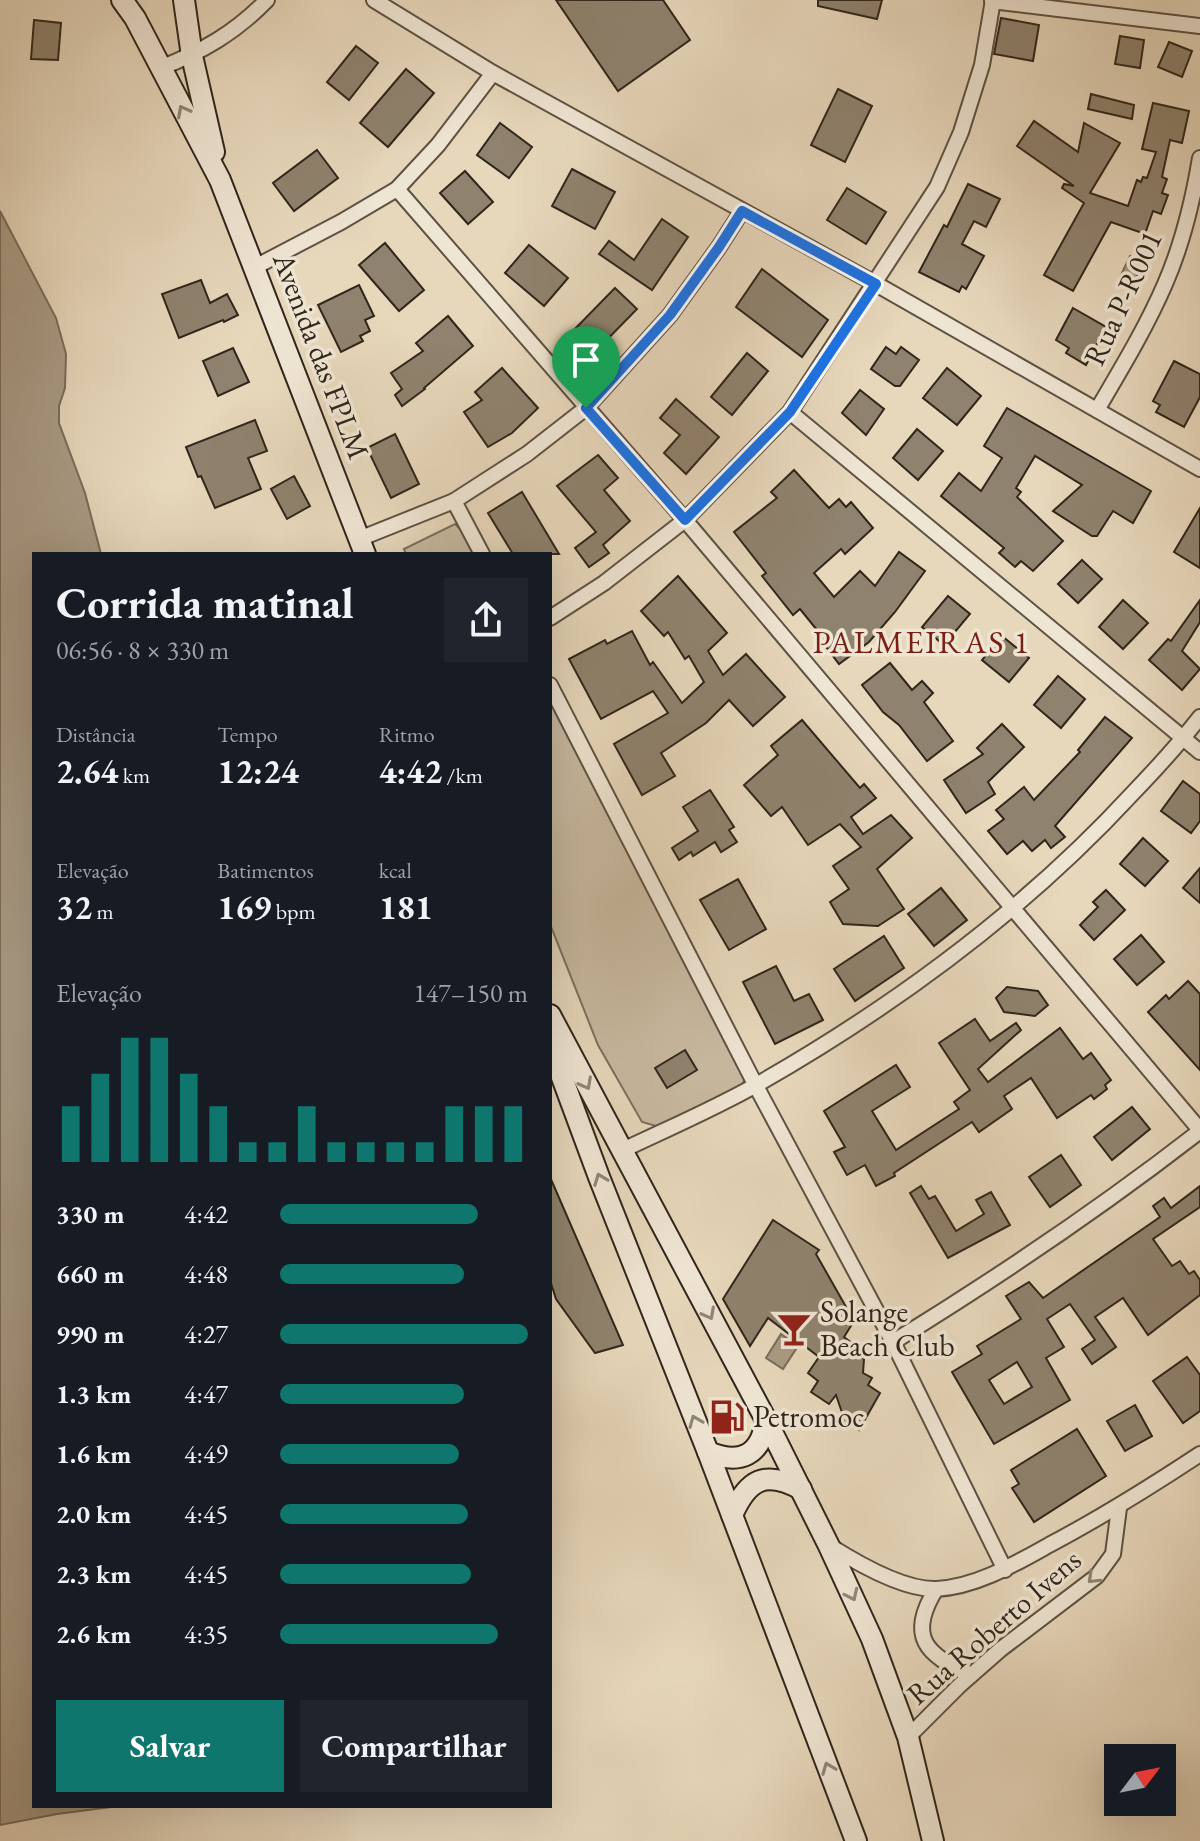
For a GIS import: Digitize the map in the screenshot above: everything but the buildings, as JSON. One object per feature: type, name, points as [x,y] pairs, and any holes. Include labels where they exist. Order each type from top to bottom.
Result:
[{"type":"street","name":"Avenida das FPLM","points":[[122,0],[220,180],[362,546]]},
{"type":"street","name":"Avenida das FPLM","points":[[184,0],[192,56],[220,180]]},
{"type":"street","points":[[160,68],[192,56],[229,34],[267,0]]},
{"type":"street","points":[[374,0],[493,73],[876,284],[1200,469]]},
{"type":"street","points":[[552,617],[604,583],[685,520],[790,412],[937,187],[982,65],[992,1],[1200,26]]},
{"type":"street","points":[[255,267],[397,189],[438,145],[493,73]]},
{"type":"street","name":"Rua P-R001","points":[[1097,410],[1136,343],[1166,282],[1185,228],[1200,158]]},
{"type":"street","points":[[397,189],[685,520],[1200,1131],[1109,1202],[1022,1262],[893,1342]]},
{"type":"street","points":[[362,546],[454,501],[527,454],[586,408],[670,315],[742,211]]},
{"type":"street","points":[[790,412],[1200,752]]},
{"type":"street","points":[[454,501],[481,552]]},
{"type":"street","points":[[552,689],[756,1086],[893,1342],[1005,1570]]},
{"type":"street","points":[[621,1151],[756,1086],[868,1017],[947,962],[1014,909],[1087,843],[1184,739],[1200,717]]},
{"type":"street","points":[[552,1019],[766,1420],[829,1546],[872,1639],[908,1737],[933,1841]]},
{"type":"street","points":[[552,1050],[856,1841]]},
{"type":"street","points":[[708,1452],[725,1459],[744,1456],[760,1442],[766,1420]]},
{"type":"street","name":"Rua Roberto Ivens","points":[[936,1589],[1005,1570],[1119,1508],[1200,1454]]},
{"type":"street","points":[[732,1515],[748,1487],[759,1480],[771,1478],[787,1481],[801,1489]]},
{"type":"street","name":"Rua Roberto Ivens","points":[[908,1737],[971,1675],[1097,1576],[1113,1554],[1119,1508]]},
{"type":"street","points":[[829,1546],[857,1563],[916,1585],[936,1589],[926,1605],[921,1624],[923,1637],[946,1664],[971,1675]]},
{"type":"shaded area","points":[[0,211],[56,318],[66,354],[65,388],[59,406],[59,423],[85,493],[100,552],[32,552],[32,1808],[104,1808],[0,1825]]},
{"type":"shaded area","points":[[1130,256],[1143,262],[1134,283],[1120,277]]},
{"type":"shaded area","points":[[455,524],[468,537],[476,552],[405,552],[404,549]]},
{"type":"shaded area","points":[[552,701],[746,1077],[738,1092],[663,1128],[642,1122],[598,1045],[552,929]]},
{"type":"shaded area","points":[[781,1334],[798,1346],[783,1369],[766,1358]]},
{"type":"place","name":"Solange Beach Club","points":[[794,1329]]},
{"type":"place","name":"Petromoc","points":[[727,1417]]},
{"type":"district","name":"PALMEIRAS 1","points":[[922,642]]},
{"type":"route","points":[[742,211],[876,284],[790,412],[685,520],[586,408],[670,315],[742,211]]}]
